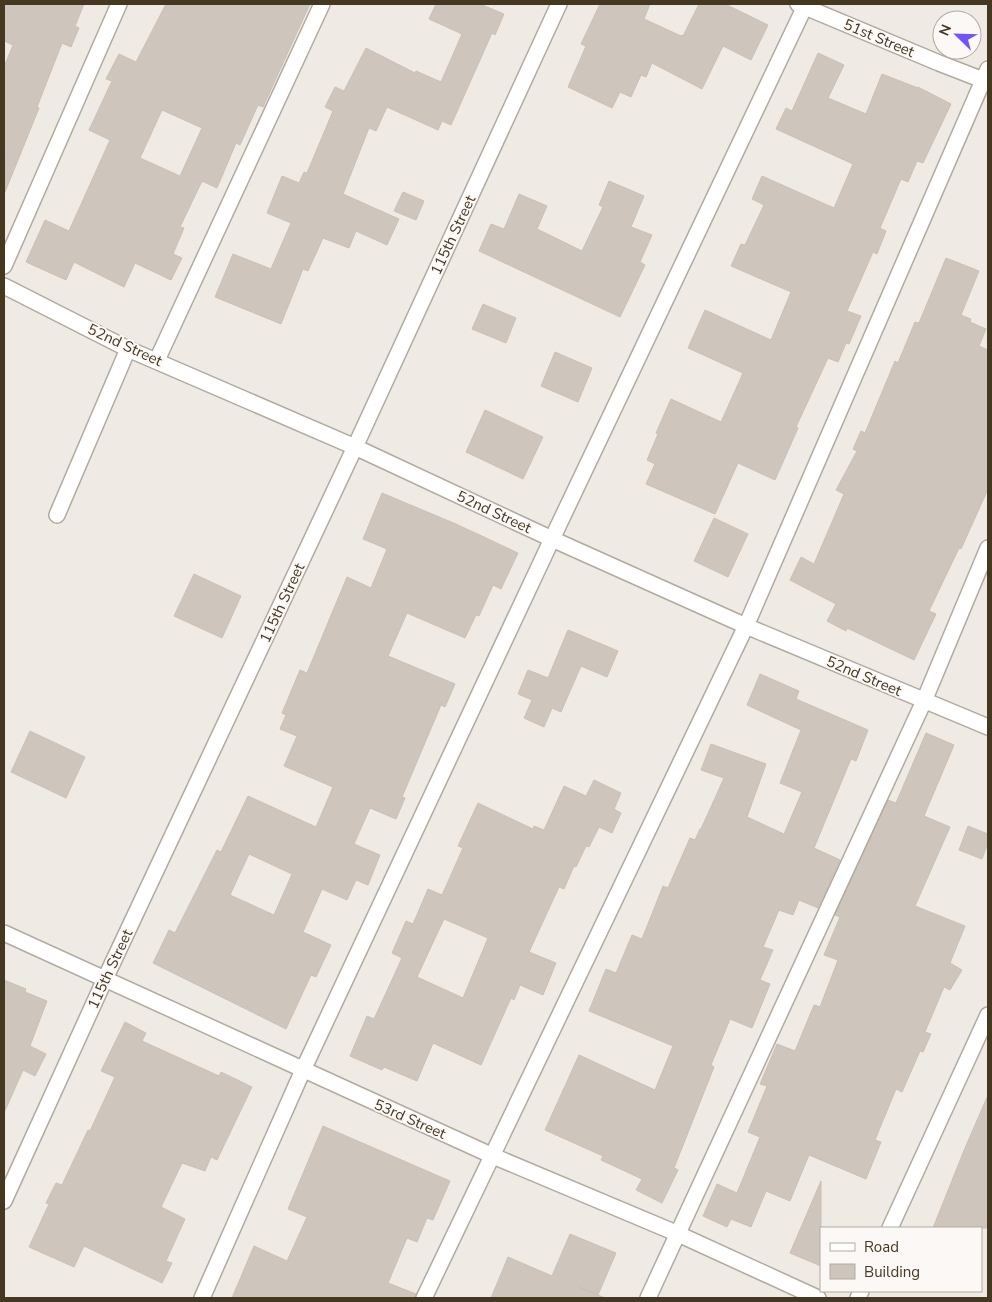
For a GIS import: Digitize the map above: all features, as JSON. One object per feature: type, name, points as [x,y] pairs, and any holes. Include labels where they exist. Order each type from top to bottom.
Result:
[{"type":"street","points":[[4,266],[120,4]]},
{"type":"street","points":[[157,360],[322,4]]},
{"type":"street","name":"115th Street","points":[[4,1201],[105,979],[355,447],[559,4]]},
{"type":"street","points":[[202,1298],[303,1070],[803,5]]},
{"type":"street","name":"51st Street","points":[[803,5],[939,63],[987,77]]},
{"type":"street","points":[[424,1298],[746,626],[987,77]]},
{"type":"street","name":"52nd Street","points":[[4,286],[128,349],[355,447],[552,539],[746,626],[988,727]]},
{"type":"street","points":[[57,515],[128,349]]},
{"type":"street","points":[[648,1298],[676,1233],[924,701],[988,548]]},
{"type":"street","name":"53rd Street","points":[[4,933],[492,1156],[676,1233],[818,1298]]},
{"type":"street","points":[[890,1227],[988,1015]]},
{"type":"building","points":[[4,4],[84,4],[75,26],[79,28],[71,47],[62,43],[37,107],[39,108],[5,192],[4,67],[13,45],[4,41]]},
{"type":"building","points":[[166,4],[310,4],[263,107],[258,105],[240,145],[236,143],[217,188],[202,181],[180,227],[184,228],[173,254],[182,258],[171,280],[135,263],[124,287],[74,262],[66,280],[26,262],[45,220],[69,231],[110,140],[89,130],[112,81],[106,79],[119,54],[136,62]],"holes":[[[162,110],[202,128],[180,176],[140,158]]]},
{"type":"building","points":[[436,4],[480,4],[504,14],[495,35],[492,33],[451,125],[442,121],[438,130],[387,107],[376,131],[369,128],[343,194],[399,219],[387,245],[356,231],[349,248],[323,238],[308,271],[303,269],[281,324],[215,297],[233,254],[271,269],[291,223],[267,213],[282,176],[299,183],[304,172],[307,173],[333,111],[325,107],[335,87],[344,91],[366,48],[415,73],[416,71],[441,82],[462,34],[429,19]]},
{"type":"building","points":[[600,4],[650,4],[644,19],[681,36],[683,36],[699,4],[725,4],[768,25],[751,60],[723,46],[702,89],[652,63],[646,77],[641,75],[631,97],[620,92],[612,108],[568,87],[586,46],[581,44]]},
{"type":"building","points":[[818,53],[844,65],[828,98],[866,114],[882,74],[918,87],[951,104],[923,163],[917,161],[908,182],[901,179],[880,228],[886,231],[877,254],[873,252],[847,311],[861,316],[849,344],[846,343],[838,362],[828,358],[796,427],[798,428],[775,480],[738,463],[715,514],[646,484],[655,464],[647,460],[658,434],[656,433],[671,399],[721,422],[743,373],[688,348],[705,310],[771,340],[791,292],[731,266],[741,244],[745,245],[764,205],[752,199],[762,176],[834,208],[853,164],[776,129],[786,108],[792,111]]},
{"type":"building","points":[[609,181],[644,196],[631,227],[652,235],[640,262],[645,265],[620,317],[479,251],[491,224],[504,229],[519,194],[547,206],[537,229],[582,251],[603,207],[599,205]]},
{"type":"building","points":[[403,192],[424,201],[416,220],[394,211]]},
{"type":"building","points":[[946,258],[979,271],[961,315],[971,319],[970,322],[986,329],[979,346],[988,350],[988,489],[961,549],[959,548],[929,611],[936,614],[914,660],[847,628],[846,631],[827,621],[836,604],[790,580],[801,557],[814,564],[844,494],[836,490],[857,451],[853,449],[861,431],[865,433],[895,361],[898,363],[915,322],[919,323]]},
{"type":"building","points":[[483,304],[516,318],[506,343],[472,329]]},
{"type":"building","points":[[555,352],[592,368],[578,402],[541,386]]},
{"type":"building","points":[[485,410],[543,437],[523,479],[466,452]]},
{"type":"building","points":[[382,493],[456,524],[518,553],[501,589],[493,585],[479,616],[476,615],[465,638],[407,613],[388,656],[455,684],[445,707],[441,705],[402,797],[405,798],[396,819],[370,808],[354,844],[380,855],[368,885],[356,880],[347,900],[322,889],[303,932],[331,945],[316,977],[311,975],[286,1029],[153,963],[169,930],[175,933],[217,850],[221,852],[248,796],[316,827],[333,787],[284,766],[297,736],[280,729],[286,715],[282,713],[300,670],[307,673],[347,577],[371,588],[387,549],[363,539]],"holes":[[[249,854],[292,874],[274,915],[230,895]]]},
{"type":"building","points":[[714,518],[748,534],[728,577],[694,561]]},
{"type":"building","points":[[194,574],[241,596],[222,638],[174,616]]},
{"type":"building","points":[[568,630],[618,651],[607,677],[581,666],[561,712],[552,708],[544,727],[524,718],[532,700],[518,694],[528,670],[548,678]]},
{"type":"building","points":[[760,674],[799,691],[796,699],[868,730],[856,761],[851,759],[814,848],[840,860],[818,908],[799,900],[793,915],[779,910],[763,947],[773,950],[760,980],[770,984],[752,1028],[730,1019],[711,1065],[714,1067],[674,1168],[678,1170],[662,1203],[636,1190],[642,1179],[601,1160],[603,1156],[545,1130],[579,1055],[655,1090],[673,1046],[589,1011],[606,969],[616,973],[632,935],[642,939],[663,886],[668,888],[690,838],[695,840],[701,829],[724,778],[701,770],[711,744],[766,764],[747,817],[784,834],[802,792],[780,783],[801,730],[747,705]]},
{"type":"building","points":[[30,731],[85,757],[66,798],[11,772]]},
{"type":"building","points":[[926,733],[954,745],[924,816],[950,827],[915,906],[965,926],[950,963],[962,970],[950,990],[944,987],[925,1032],[931,1034],[923,1052],[920,1051],[902,1092],[896,1089],[875,1140],[881,1142],[866,1179],[809,1155],[790,1201],[766,1191],[751,1227],[731,1219],[727,1227],[703,1216],[717,1184],[737,1193],[760,1137],[748,1132],[767,1086],[760,1084],[777,1044],[795,1051],[814,1005],[820,1007],[838,960],[824,955],[840,917],[835,915],[888,800],[896,803]]},
{"type":"building","points":[[594,780],[621,793],[614,809],[621,813],[612,833],[599,827],[589,847],[586,846],[576,867],[574,866],[564,889],[559,887],[529,952],[556,963],[543,995],[520,985],[514,1000],[511,998],[481,1065],[433,1043],[417,1081],[384,1067],[382,1070],[350,1056],[367,1016],[374,1019],[402,958],[392,953],[406,921],[413,924],[428,889],[442,895],[463,848],[458,846],[478,803],[533,829],[534,826],[544,830],[564,786],[586,796]],"holes":[[[444,919],[488,938],[463,998],[417,977]]]},
{"type":"building","points":[[968,826],[988,834],[988,843],[982,859],[959,850]]},
{"type":"building","points":[[4,980],[26,989],[25,992],[47,1001],[30,1046],[46,1054],[35,1076],[23,1070],[4,1113]]},
{"type":"building","points":[[125,1022],[146,1033],[142,1041],[219,1076],[221,1072],[252,1087],[217,1160],[211,1157],[205,1171],[182,1163],[161,1207],[185,1219],[166,1261],[172,1263],[162,1283],[84,1246],[74,1267],[29,1247],[49,1204],[46,1203],[56,1183],[62,1185],[115,1077],[101,1071]]},
{"type":"building","points":[[988,1095],[988,1228],[933,1227]]},
{"type":"building","points":[[323,1126],[450,1181],[433,1220],[427,1218],[417,1242],[407,1238],[388,1283],[416,1294],[415,1298],[232,1298],[254,1246],[287,1261],[307,1217],[288,1209]]},
{"type":"building","points":[[821,1181],[820,1266],[790,1253]]},
{"type":"building","points":[[570,1234],[616,1253],[598,1295],[579,1287],[605,1298],[491,1298],[508,1257],[552,1276]]}]
